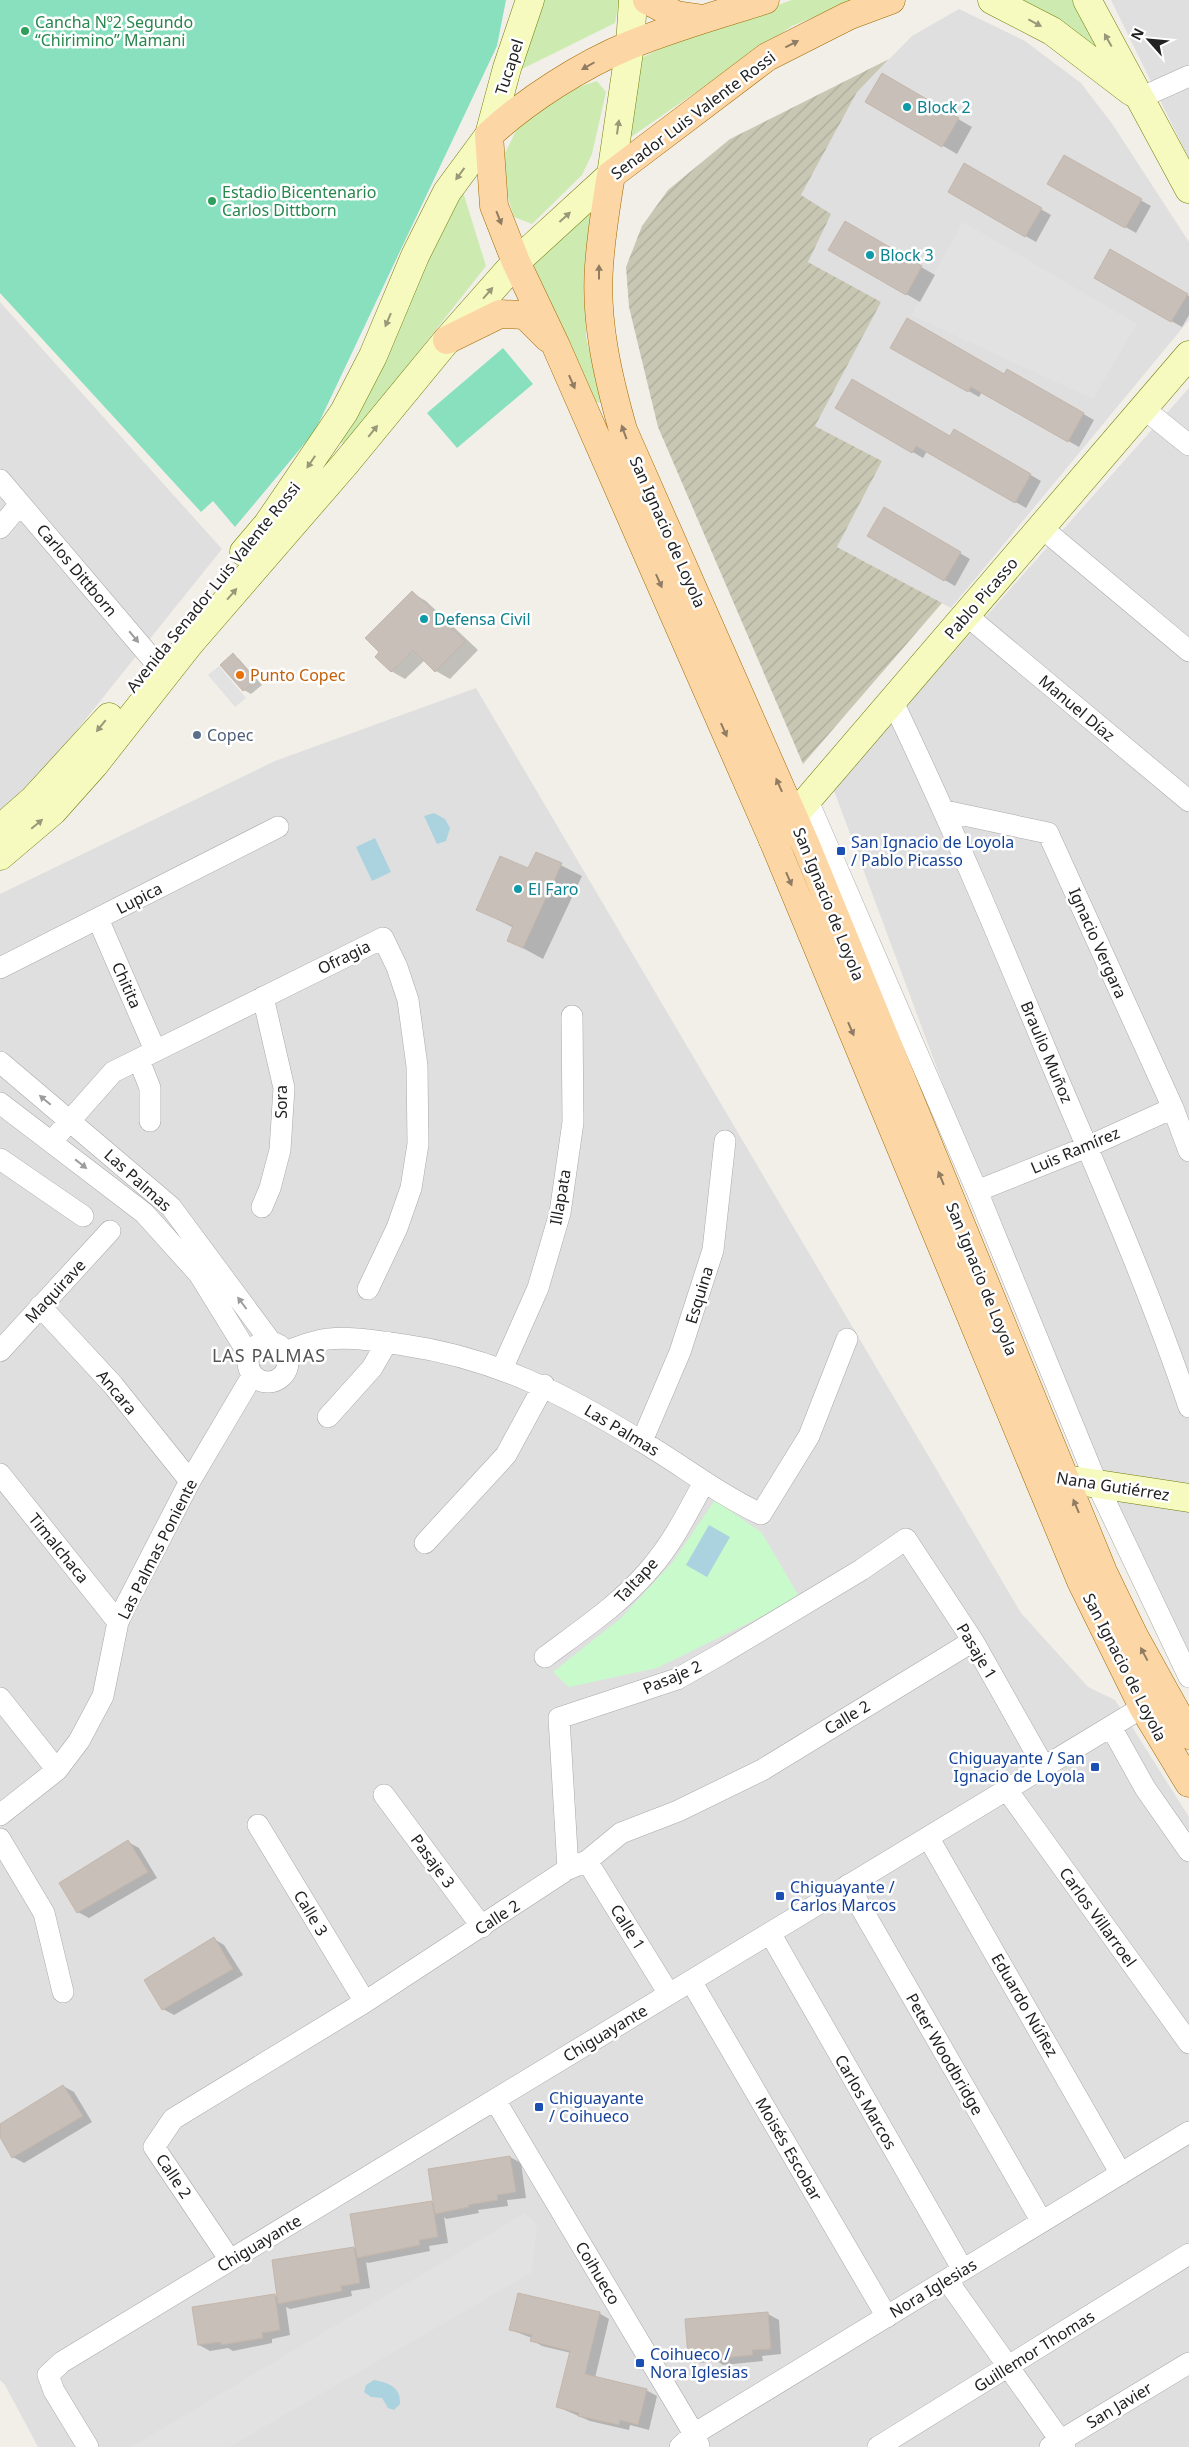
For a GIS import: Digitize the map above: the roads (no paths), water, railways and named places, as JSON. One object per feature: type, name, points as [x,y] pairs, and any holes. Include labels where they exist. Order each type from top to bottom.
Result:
[{"type":"main road","name":"Tucapel","points":[[489,135],[507,68],[530,0]]},
{"type":"main road","points":[[630,45],[633,0]]},
{"type":"main road","points":[[648,0],[676,15],[705,19]]},
{"type":"main road","points":[[489,135],[534,99],[590,65],[630,45],[765,0]]},
{"type":"main road","name":"Senador Luis Valente Rossi","points":[[516,262],[611,175],[767,57],[848,16],[891,0]]},
{"type":"main road","points":[[992,0],[1052,32],[1140,98]]},
{"type":"main road","points":[[1086,0],[1189,189]]},
{"type":"main road","name":"San Ignacio de Loyola","points":[[630,45],[603,220],[598,268],[600,316],[609,378],[622,430],[801,809],[1064,1479],[1189,1784]]},
{"type":"main road","name":"San Ignacio de Loyola","points":[[489,135],[494,206],[516,262],[556,346],[773,840],[1081,1581],[1155,1702],[1189,1735]]},
{"type":"main road","name":"Avenida Senador Luis Valente Rossi","points":[[0,828],[34,799],[88,742],[267,525],[344,412],[373,356],[415,256],[447,192],[489,135]]},
{"type":"main road","name":"Avenida Senador Luis Valente Rossi","points":[[0,856],[53,811],[94,765],[190,643],[345,464],[447,340],[516,262]]},
{"type":"main road","points":[[447,340],[500,314],[525,315],[556,346]]},
{"type":"main road","name":"Pablo Picasso","points":[[773,840],[1189,355]]},
{"type":"main road","name":"Nana Gutiérrez","points":[[1036,1475],[1189,1498]]},
{"type":"street","points":[[1140,98],[1189,76]]},
{"type":"street","points":[[1143,408],[1189,446]]},
{"type":"street","name":"Carlos Dittborn","points":[[0,480],[154,661]]},
{"type":"street","points":[[0,528],[20,504]]},
{"type":"street","points":[[1042,528],[1189,650]]},
{"type":"street","name":"Manuel Díaz","points":[[966,615],[1189,801]]},
{"type":"street","name":"Braulio Muñoz","points":[[893,702],[945,811],[1182,1369],[1189,1408]]},
{"type":"street","name":"San Ignacio de Loyola","points":[[801,809],[977,1191],[1097,1484],[1189,1676]]},
{"type":"street","name":"Ignacio Vergara","points":[[945,811],[1048,833],[1173,1108],[1189,1151]]},
{"type":"street","name":"Lupica","points":[[0,968],[278,828]]},
{"type":"street","name":"Chitita","points":[[98,919],[147,1055],[150,1121]]},
{"type":"street","name":"Ofragia","points":[[52,1141],[113,1072],[383,938],[397,967],[408,1000],[417,1066],[418,1144],[411,1188],[400,1220],[368,1290]]},
{"type":"street","name":"Sora","points":[[262,1207],[270,1188],[280,1150],[284,1088],[263,997]]},
{"type":"street","name":"Illapata","points":[[502,1369],[538,1288],[560,1213],[573,1122],[572,1016]]},
{"type":"street","name":"Las Palmas","points":[[0,1062],[171,1207],[278,1347]]},
{"type":"street","name":"Las Palmas","points":[[0,1103],[144,1213],[199,1274],[249,1355]]},
{"type":"street","name":"Luis Ramírez","points":[[977,1191],[1087,1147],[1173,1108]]},
{"type":"street","name":"Esquina","points":[[642,1441],[680,1352],[713,1250],[725,1141]]},
{"type":"street","points":[[0,1159],[83,1216]]},
{"type":"street","name":"Maquirave","points":[[0,1351],[110,1231]]},
{"type":"street","name":"Ancara","points":[[40,1306],[112,1385],[190,1481]]},
{"type":"street","name":"Las Palmas","points":[[252,1376],[248,1366],[249,1355],[258,1345],[278,1347],[315,1341],[345,1339],[387,1342],[441,1350],[502,1369],[544,1385],[642,1441],[734,1501],[761,1514],[809,1436],[847,1339]]},
{"type":"street","points":[[328,1417],[372,1368],[387,1342]]},
{"type":"street","points":[[252,1376],[265,1382],[279,1379],[287,1367],[278,1347]]},
{"type":"street","name":"Las Palmas Poniente","points":[[0,1815],[57,1770],[79,1741],[103,1696],[118,1622],[152,1552],[190,1481],[252,1376]]},
{"type":"street","points":[[425,1542],[506,1455],[544,1385]]},
{"type":"street","name":"Timalchaca","points":[[0,1474],[118,1622]]},
{"type":"street","name":"Taltape","points":[[545,1657],[602,1614],[650,1570],[676,1533],[704,1482]]},
{"type":"street","name":"Pasaje 1","points":[[906,1538],[973,1642],[1044,1767]]},
{"type":"street","name":"Pasaje 2","points":[[578,1865],[559,1718],[677,1679],[861,1570],[906,1538]]},
{"type":"street","name":"Calle 2","points":[[230,2260],[154,2147],[173,2119],[365,2002],[578,1865],[621,1833],[678,1811],[762,1770],[973,1642]]},
{"type":"street","points":[[0,1698],[57,1770]]},
{"type":"street","name":"Chiguayante","points":[[88,2447],[54,2391],[48,2375],[62,2362],[1110,1727],[1155,1702]]},
{"type":"street","points":[[1110,1727],[1145,1788],[1189,1851]]},
{"type":"street","name":"Carlos Villarroel","points":[[1007,1790],[1189,2043]]},
{"type":"street","name":"Pasaje 3","points":[[384,1794],[482,1927]]},
{"type":"street","name":"Calle 3","points":[[258,1825],[365,2002]]},
{"type":"street","name":"Eduardo Núñez","points":[[928,1837],[1121,2174]]},
{"type":"street","points":[[0,1839],[44,1913],[63,1992]]},
{"type":"street","name":"Calle 1","points":[[578,1865],[669,1994]]},
{"type":"street","name":"Peter Woodbridge","points":[[848,1886],[1042,2222]]},
{"type":"street","name":"Carlos Marcos","points":[[770,1933],[955,2275],[1008,2367],[1058,2445]]},
{"type":"street","name":"Moisés Escobar","points":[[691,1981],[887,2317]]},
{"type":"street","name":"Coihueco","points":[[495,2100],[691,2443]]},
{"type":"street","name":"Nora Iglesias","points":[[691,2443],[887,2317],[1189,2132]]},
{"type":"street","name":"Guillemor Thomas","points":[[878,2447],[1189,2254]]},
{"type":"street","name":"San Javier","points":[[1058,2445],[1189,2363]]},
{"type":"water","points":[[434,813],[445,819],[450,828],[446,841],[437,844],[424,816]]},
{"type":"water","points":[[375,838],[391,872],[372,881],[356,847]]},
{"type":"water","points":[[709,1525],[730,1537],[707,1577],[686,1565]]},
{"type":"water","points":[[374,2380],[389,2384],[396,2390],[400,2398],[400,2404],[394,2410],[388,2408],[382,2398],[371,2397],[364,2392],[366,2385]]},
{"type":"place","name":"Cancha Nº2 Segundo “Chirimino” Mamani","points":[[25,31]]},
{"type":"place","name":"Block 2","points":[[907,107]]},
{"type":"place","name":"Estadio Bicentenario Carlos Dittborn","points":[[212,201]]},
{"type":"place","name":"Block 3","points":[[870,255]]},
{"type":"place","name":"Defensa Civil","points":[[424,619]]},
{"type":"place","name":"Punto Copec","points":[[240,675]]},
{"type":"place","name":"Copec","points":[[197,735]]},
{"type":"place","name":"San Ignacio de Loyola / Pablo Picasso","points":[[841,851]]},
{"type":"place","name":"El Faro","points":[[518,889]]},
{"type":"place","name":"Chiguayante / San Ignacio de Loyola","points":[[1095,1767]]},
{"type":"place","name":"Chiguayante / Carlos Marcos","points":[[780,1896]]},
{"type":"place","name":"Chiguayante / Coihueco","points":[[539,2107]]},
{"type":"place","name":"Coihueco / Nora Iglesias","points":[[640,2363]]},
{"type":"district","name":"LAS PALMAS","points":[[269,1356]]}]
